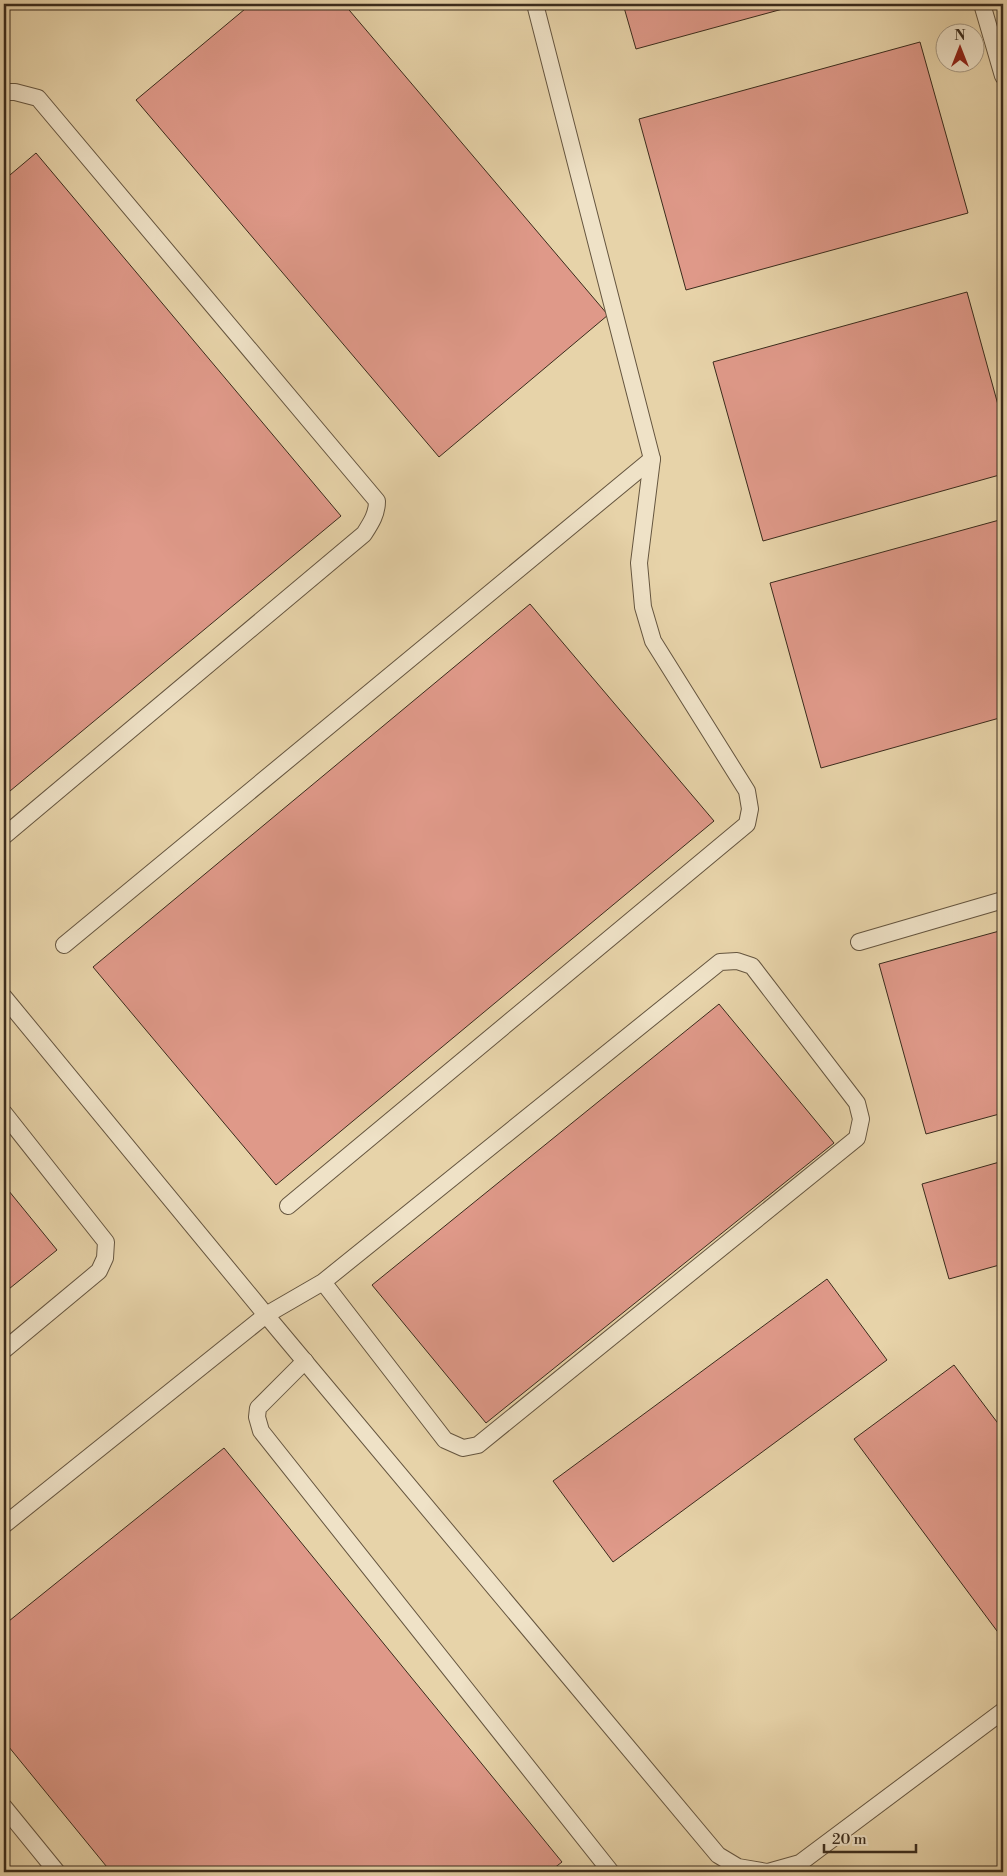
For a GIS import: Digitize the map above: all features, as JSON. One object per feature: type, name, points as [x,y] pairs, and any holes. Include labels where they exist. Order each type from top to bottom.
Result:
[{"type":"lane","points":[[288,1206],[746,824],[750,809],[746,791],[653,642],[643,607],[639,563],[652,459],[535,4]]},
{"type":"lane","points":[[982,4],[1003,76]]},
{"type":"lane","points":[[4,92],[15,92],[38,98],[377,500],[377,510],[364,534],[4,835]]},
{"type":"lane","points":[[64,945],[652,459]]},
{"type":"lane","points":[[859,942],[1003,900]]},
{"type":"lane","points":[[4,1525],[266,1315],[323,1282],[720,962],[737,961],[752,966],[857,1103],[861,1118],[857,1138],[478,1445],[463,1448],[445,1440],[323,1282]]},
{"type":"lane","points":[[4,997],[305,1362],[718,1855],[738,1867],[768,1872],[800,1863],[1003,1711]]},
{"type":"lane","points":[[4,1113],[106,1242],[105,1258],[99,1271],[4,1350]]},
{"type":"lane","points":[[305,1362],[258,1408],[257,1417],[261,1431],[611,1872]]},
{"type":"lane","points":[[4,1808],[57,1872]]},
{"type":"building","points":[[251,4],[344,4],[608,315],[439,457],[136,100]]},
{"type":"building","points":[[623,4],[801,4],[636,49]]},
{"type":"building","points":[[920,42],[968,213],[686,290],[639,119]]},
{"type":"building","points":[[36,153],[341,516],[4,796],[4,180]]},
{"type":"building","points":[[967,292],[1003,423],[1003,474],[763,541],[713,362]]},
{"type":"building","points":[[1003,519],[1003,717],[821,768],[770,583]]},
{"type":"building","points":[[530,604],[714,821],[276,1185],[93,967]]},
{"type":"building","points":[[1003,930],[1003,1113],[926,1134],[879,964]]},
{"type":"building","points":[[719,1004],[834,1143],[486,1423],[372,1285]]},
{"type":"building","points":[[1003,1161],[1003,1264],[949,1279],[922,1184]]},
{"type":"building","points":[[4,1185],[57,1250],[4,1293]]},
{"type":"building","points":[[827,1279],[887,1360],[613,1562],[553,1481]]},
{"type":"building","points":[[954,1365],[1003,1430],[1003,1639],[854,1439]]},
{"type":"building","points":[[224,1448],[562,1862],[549,1872],[111,1872],[4,1741],[4,1625]]}]
